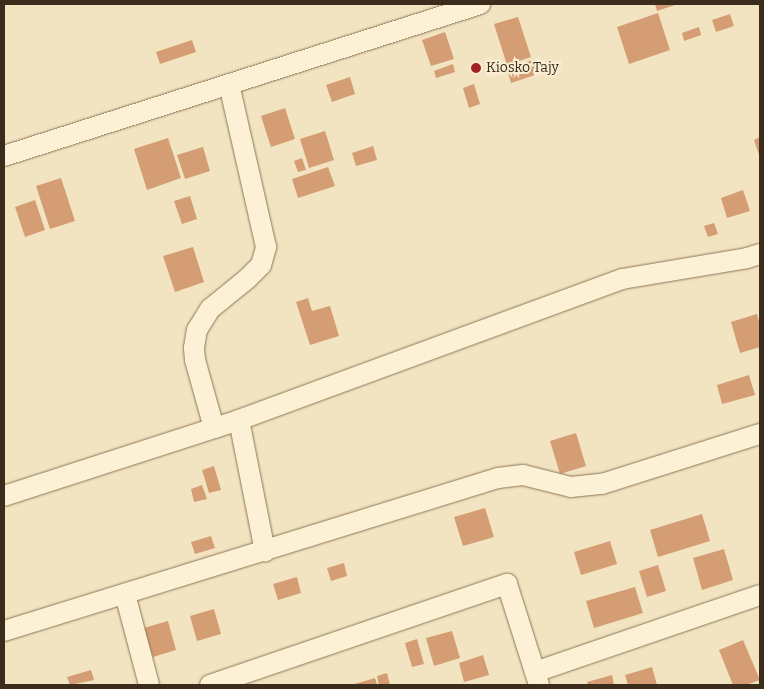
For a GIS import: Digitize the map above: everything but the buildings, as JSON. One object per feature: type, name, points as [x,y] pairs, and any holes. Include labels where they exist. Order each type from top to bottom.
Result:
[{"type":"street","points":[[4,156],[480,4]]},
{"type":"street","points":[[214,428],[195,360],[194,348],[197,330],[210,309],[261,265],[266,247],[230,84]]},
{"type":"street","points":[[4,496],[239,420],[622,278],[747,258],[760,254]]},
{"type":"street","points":[[239,420],[265,551]]},
{"type":"street","points":[[4,631],[498,478],[523,475],[571,487],[602,484],[760,434]]},
{"type":"street","points":[[210,685],[507,584],[538,679],[760,595]]},
{"type":"street","points":[[125,594],[149,685]]},
{"type":"place","name":"Kiosko Tajy","points":[[476,68]]}]
